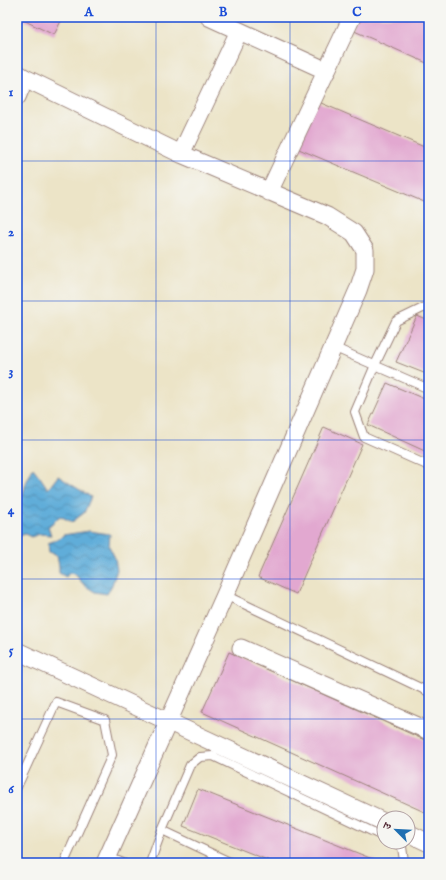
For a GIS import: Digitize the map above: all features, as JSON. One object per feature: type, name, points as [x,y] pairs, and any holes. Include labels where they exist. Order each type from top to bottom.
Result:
[{"type":"street","points":[[209,17],[326,71]]},
{"type":"street","points":[[269,192],[352,17]]},
{"type":"street","points":[[181,154],[239,31]]},
{"type":"street","points":[[17,97],[21,76],[181,154],[327,216],[354,233],[365,250],[365,269],[358,290],[168,722],[112,861]]},
{"type":"street","points":[[241,648],[429,731]]},
{"type":"street","points":[[17,650],[376,818]]},
{"type":"street","points":[[416,837],[429,843]]},
{"type":"lane","points":[[429,309],[425,307],[396,321],[355,412],[364,437],[429,466]]},
{"type":"lane","points":[[333,347],[429,389]]},
{"type":"lane","points":[[225,595],[429,692]]},
{"type":"lane","points":[[17,787],[56,702],[105,720],[112,755],[64,863]]},
{"type":"lane","points":[[150,863],[162,830],[190,765],[200,757],[212,756],[376,833]]},
{"type":"lane","points":[[162,830],[232,863]]},
{"type":"lane","points":[[402,850],[403,863]]},
{"type":"water","points":[[33,468],[48,489],[58,476],[91,497],[84,513],[72,522],[60,516],[48,527],[51,535],[40,534],[31,537],[25,534],[17,537],[17,516],[26,483]]},
{"type":"water","points":[[89,531],[110,534],[109,546],[115,558],[117,570],[107,594],[95,592],[84,585],[75,574],[69,573],[66,577],[59,573],[57,556],[49,552],[48,543],[59,539],[63,535]]},
{"type":"building","points":[[17,17],[63,17],[54,35]]},
{"type":"building","points":[[357,17],[429,17],[429,64],[352,30]]},
{"type":"building","points":[[314,100],[429,149],[429,204],[294,147]]},
{"type":"building","points":[[417,316],[429,321],[429,375],[396,362]]},
{"type":"building","points":[[387,383],[429,401],[429,453],[368,425]]},
{"type":"building","points":[[324,427],[362,444],[296,594],[258,577]]},
{"type":"building","points":[[229,652],[429,742],[429,814],[202,712]]},
{"type":"building","points":[[198,789],[375,860],[374,863],[275,863],[183,826]]}]
